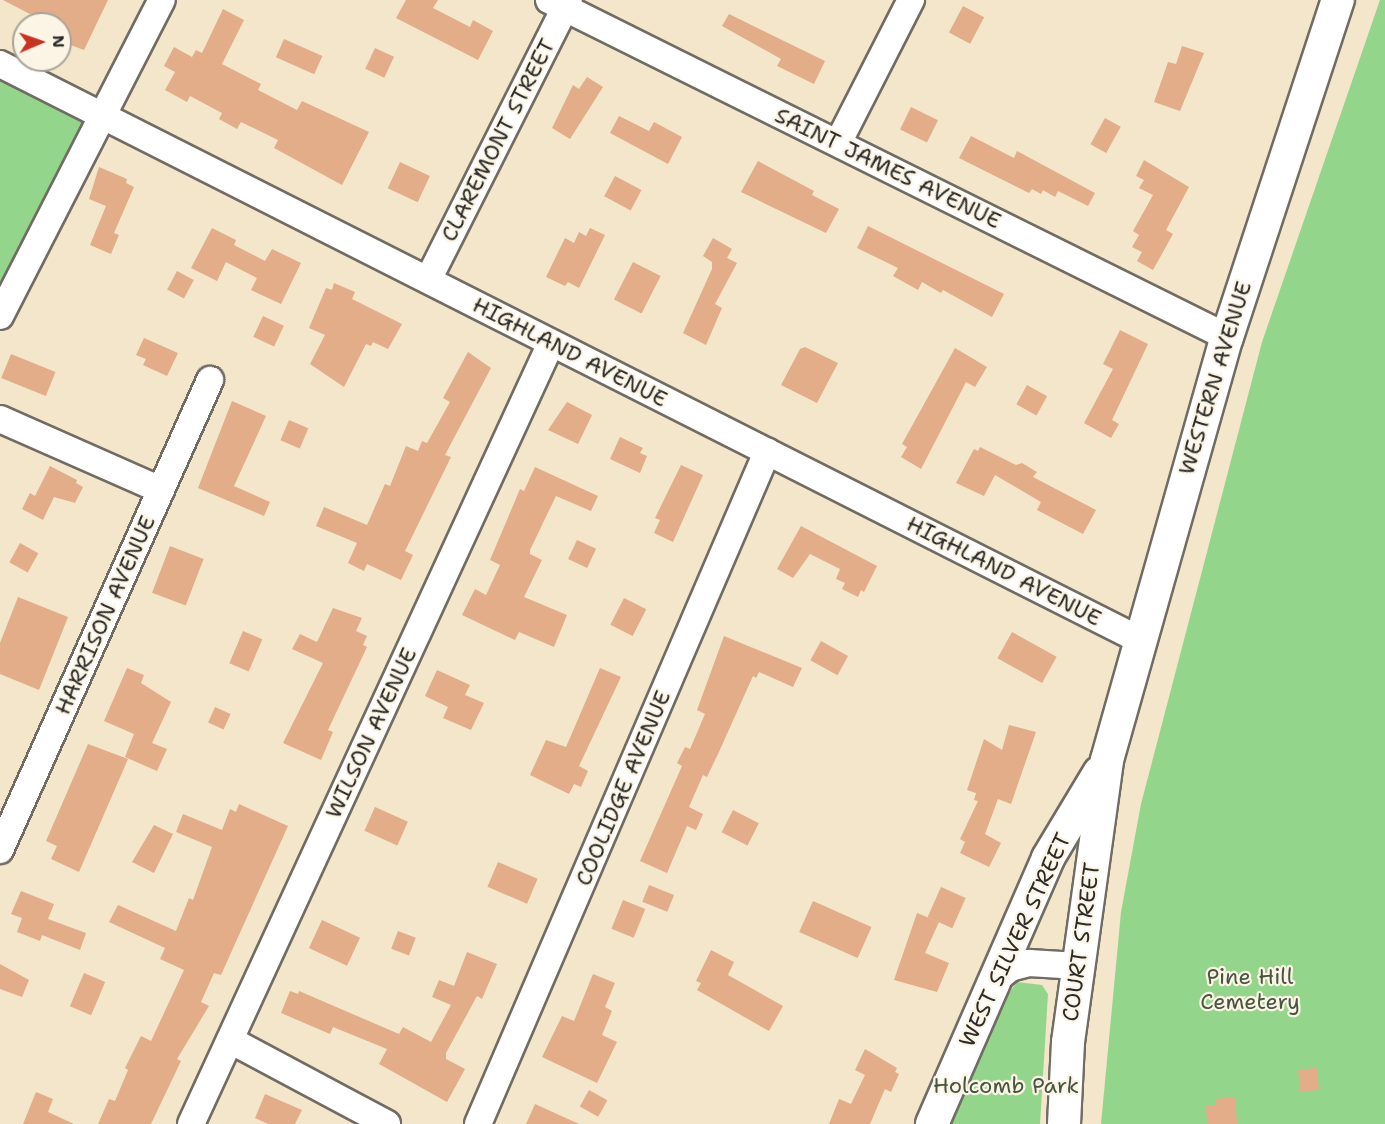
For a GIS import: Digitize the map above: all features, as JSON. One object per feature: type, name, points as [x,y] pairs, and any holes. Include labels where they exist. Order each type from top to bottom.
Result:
[{"type":"main road","name":"WESTERN AVENUE","points":[[1107,760],[1227,337],[1338,0]]},
{"type":"main road","name":"COURT STREET","points":[[1064,1124],[1068,1042],[1107,760]]},
{"type":"main road","name":"WEST SILVER STREET","points":[[932,1124],[1047,858],[1107,760]]},
{"type":"street","points":[[0,315],[162,0]]},
{"type":"street","points":[[838,143],[911,0]]},
{"type":"street","name":"SAINT JAMES AVENUE","points":[[561,3],[1227,337]]},
{"type":"street","name":"CLAREMONT STREET","points":[[428,280],[561,3]]},
{"type":"street","name":"HIGHLAND AVENUE","points":[[0,64],[1140,640]]},
{"type":"street","name":"WILSON AVENUE","points":[[191,1124],[551,343]]},
{"type":"street","name":"HARRISON AVENUE","points":[[0,850],[210,380]]},
{"type":"street","points":[[0,419],[161,490]]},
{"type":"street","name":"COOLIDGE AVENUE","points":[[478,1124],[768,452]]},
{"type":"street","points":[[993,982],[1010,968],[1029,963],[1078,966]]},
{"type":"street","points":[[230,1040],[387,1124]]},
{"type":"green space","name":"Pine Hill Cemetery","points":[[1380,0],[1385,0],[1385,1124],[1101,1124],[1121,912],[1141,804],[1262,342]]},
{"type":"green space","points":[[0,64],[103,116],[0,316]]},
{"type":"green space","name":"Holcomb Park","points":[[1017,982],[1042,985],[1048,994],[1040,1124],[950,1124],[1003,1001]]},
{"type":"building","points":[[3,0],[108,0],[84,50],[72,46],[72,12],[26,12]]},
{"type":"building","points":[[406,0],[438,0],[433,8],[470,27],[473,20],[493,31],[478,60],[396,18]]},
{"type":"building","points":[[963,6],[984,17],[970,44],[949,32]]},
{"type":"building","points":[[223,9],[244,20],[222,64],[261,84],[258,90],[297,110],[302,101],[369,132],[342,185],[274,148],[278,140],[241,122],[237,129],[219,119],[222,113],[190,96],[187,102],[165,90],[175,72],[164,66],[174,47],[192,57],[196,50],[202,53]]},
{"type":"building","points":[[729,14],[825,61],[814,84],[777,66],[781,59],[722,26]]},
{"type":"building","points":[[284,39],[322,56],[314,74],[276,57]]},
{"type":"building","points":[[1182,46],[1204,53],[1180,111],[1154,102],[1168,62],[1176,64]]},
{"type":"building","points":[[375,48],[394,57],[384,78],[365,69]]},
{"type":"building","points":[[587,77],[603,87],[570,139],[552,128],[573,85],[579,89]]},
{"type":"building","points":[[911,107],[938,120],[927,143],[900,129]]},
{"type":"building","points":[[619,116],[649,131],[654,122],[682,137],[668,164],[610,133]]},
{"type":"building","points":[[1105,118],[1121,127],[1106,153],[1090,144]]},
{"type":"building","points":[[971,136],[1014,158],[1017,151],[1095,193],[1088,206],[1058,191],[1055,197],[1043,190],[1041,194],[1032,189],[1029,193],[959,158]]},
{"type":"building","points":[[1144,160],[1189,187],[1166,230],[1173,234],[1153,270],[1137,261],[1142,252],[1132,247],[1139,235],[1133,231],[1153,195],[1139,188],[1144,180],[1136,176]]},
{"type":"building","points":[[758,161],[814,191],[812,195],[839,209],[826,233],[741,192]]},
{"type":"building","points":[[400,162],[430,176],[418,202],[388,188]]},
{"type":"building","points":[[99,167],[127,179],[126,183],[134,187],[114,233],[119,235],[111,254],[90,245],[106,206],[89,199]]},
{"type":"building","points":[[615,176],[641,190],[631,210],[604,196]]},
{"type":"building","points":[[868,226],[1004,294],[992,317],[943,290],[941,293],[922,282],[918,290],[893,276],[898,268],[857,248]]},
{"type":"building","points":[[212,228],[236,240],[234,245],[265,261],[272,249],[301,263],[281,304],[251,290],[257,278],[226,262],[217,281],[191,268]]},
{"type":"building","points":[[590,228],[605,235],[579,288],[568,282],[565,286],[546,277],[565,238],[574,243],[579,232],[586,236]]},
{"type":"building","points":[[713,238],[732,249],[727,258],[737,263],[715,304],[722,308],[706,345],[683,333],[712,269],[712,262],[703,256]]},
{"type":"building","points":[[633,262],[661,276],[642,313],[614,299]]},
{"type":"building","points":[[177,271],[194,280],[184,298],[167,290]]},
{"type":"building","points":[[334,283],[355,292],[352,299],[402,324],[388,349],[373,342],[371,346],[366,344],[344,387],[310,364],[325,335],[309,328],[326,288],[332,290]]},
{"type":"building","points":[[263,316],[284,326],[274,347],[253,337]]},
{"type":"building","points":[[1120,330],[1148,344],[1112,420],[1119,424],[1111,438],[1084,423],[1113,369],[1103,364]]},
{"type":"building","points":[[144,338],[178,353],[167,376],[143,365],[146,359],[136,355]]},
{"type":"building","points":[[805,347],[838,363],[817,403],[781,385],[800,349]]},
{"type":"building","points":[[955,348],[987,367],[975,387],[966,382],[921,469],[901,457],[907,447],[902,444]]},
{"type":"building","points":[[468,352],[491,368],[445,455],[451,457],[405,551],[413,555],[401,580],[367,564],[364,571],[348,563],[357,543],[316,526],[324,507],[367,525],[385,484],[390,486],[406,446],[418,451],[422,441],[427,443],[450,402],[443,398]]},
{"type":"building","points":[[11,354],[56,372],[46,396],[1,378]]},
{"type":"building","points":[[1027,385],[1047,396],[1036,415],[1016,404]]},
{"type":"building","points":[[232,401],[266,416],[234,486],[270,502],[264,516],[198,488]]},
{"type":"building","points":[[567,402],[592,415],[578,444],[548,430]]},
{"type":"building","points":[[289,420],[308,428],[300,448],[280,440]]},
{"type":"building","points":[[620,437],[643,448],[640,453],[647,456],[640,473],[610,459]]},
{"type":"building","points":[[980,447],[1016,465],[1022,463],[1037,472],[1033,477],[1096,510],[1083,534],[1037,510],[1041,502],[995,475],[984,496],[956,483],[974,449],[978,451]]},
{"type":"building","points":[[681,465],[703,475],[673,542],[654,533],[660,520],[655,518]]},
{"type":"building","points":[[50,466],[77,480],[76,483],[83,487],[75,503],[54,497],[43,520],[22,509],[30,493],[35,496]]},
{"type":"building","points":[[535,467],[598,496],[591,511],[556,496],[530,550],[530,554],[542,560],[524,597],[567,615],[554,647],[519,632],[515,640],[462,615],[475,589],[486,595],[500,565],[490,560],[520,489],[524,491]]},
{"type":"building","points":[[801,526],[877,566],[864,592],[861,590],[858,597],[842,589],[845,583],[836,579],[840,569],[810,554],[793,578],[777,569]]},
{"type":"building","points":[[577,540],[596,549],[587,568],[568,559]]},
{"type":"building","points":[[20,543],[38,553],[28,572],[9,562]]},
{"type":"building","points":[[170,546],[204,559],[186,606],[152,593]]},
{"type":"building","points":[[18,597],[68,617],[39,690],[0,674],[0,643]]},
{"type":"building","points":[[624,598],[646,609],[633,636],[610,625]]},
{"type":"building","points":[[333,608],[362,618],[356,631],[367,636],[363,645],[367,647],[328,730],[333,732],[321,760],[283,743],[323,663],[292,649],[300,634],[317,642]]},
{"type":"building","points":[[243,631],[262,639],[249,671],[229,663]]},
{"type":"building","points":[[1012,632],[1057,657],[1042,683],[997,658]]},
{"type":"building","points":[[724,636],[802,668],[793,687],[759,672],[756,678],[753,676],[707,777],[703,775],[689,807],[703,814],[696,830],[687,826],[667,873],[640,861],[682,766],[677,763],[685,747],[690,749],[705,714],[697,710]]},
{"type":"building","points":[[821,641],[848,656],[837,675],[810,660]]},
{"type":"building","points":[[127,668],[144,675],[141,683],[171,702],[152,743],[167,749],[157,771],[125,757],[134,734],[104,721]]},
{"type":"building","points":[[600,668],[621,677],[579,766],[588,771],[581,787],[574,784],[569,794],[530,775],[546,740],[566,747]]},
{"type":"building","points":[[437,670],[470,685],[465,695],[484,703],[471,730],[443,718],[448,707],[425,696]]},
{"type":"building","points":[[215,707],[231,714],[224,729],[208,723]]},
{"type":"building","points":[[1009,725],[1036,732],[1011,804],[998,799],[985,834],[1001,843],[989,867],[960,853],[965,842],[960,839],[978,801],[974,800],[976,793],[967,790],[984,739],[1002,750]]},
{"type":"building","points":[[88,744],[128,759],[79,872],[51,859],[57,846],[46,841]]},
{"type":"building","points":[[239,804],[288,826],[221,975],[214,973],[201,1002],[209,1006],[177,1059],[181,1061],[151,1124],[98,1124],[109,1099],[115,1101],[128,1070],[125,1068],[141,1036],[151,1041],[184,970],[160,959],[165,948],[109,922],[118,905],[176,931],[189,898],[193,900],[212,847],[176,832],[183,814],[222,830],[230,809],[236,812]]},
{"type":"building","points":[[375,807],[408,822],[397,845],[364,831]]},
{"type":"building","points":[[733,810],[759,823],[747,845],[722,832]]},
{"type":"building","points":[[154,825],[173,834],[154,873],[132,862]]},
{"type":"building","points":[[498,862],[538,879],[527,904],[487,887]]},
{"type":"building","points":[[649,885],[674,895],[667,912],[642,902]]},
{"type":"building","points":[[941,887],[966,898],[952,928],[928,917]]},
{"type":"building","points":[[21,891],[54,904],[48,919],[86,933],[80,950],[42,935],[40,941],[17,932],[22,918],[11,914]]},
{"type":"building","points":[[623,900],[645,909],[634,938],[611,929]]},
{"type":"building","points":[[813,901],[871,927],[858,958],[799,932]]},
{"type":"building","points":[[917,913],[939,922],[925,953],[949,963],[937,992],[894,980]]},
{"type":"building","points":[[322,920],[360,938],[347,966],[309,948]]},
{"type":"building","points":[[398,931],[416,938],[409,956],[391,949]]},
{"type":"building","points":[[711,950],[734,962],[728,975],[783,1006],[769,1031],[697,990],[701,983],[696,981]]},
{"type":"building","points":[[467,952],[497,964],[482,999],[477,996],[446,1053],[446,1059],[465,1069],[447,1102],[379,1064],[387,1049],[333,1027],[330,1034],[281,1013],[290,991],[298,994],[299,991],[399,1034],[403,1027],[431,1042],[451,1005],[432,997],[439,980],[454,986]]},
{"type":"building","points":[[0,964],[29,980],[22,997],[0,989]]},
{"type":"building","points":[[84,973],[105,982],[91,1015],[70,1006]]},
{"type":"building","points":[[593,974],[615,983],[605,1007],[612,1011],[602,1035],[617,1042],[597,1083],[542,1057],[562,1016],[574,1021]]},
{"type":"building","points":[[865,1049],[897,1068],[895,1072],[899,1074],[891,1092],[885,1089],[870,1124],[829,1124],[839,1099],[851,1104],[865,1075],[855,1070]]},
{"type":"building","points":[[1317,1068],[1319,1090],[1300,1092],[1298,1070]]},
{"type":"building","points":[[589,1090],[607,1100],[598,1117],[580,1107]]},
{"type":"building","points":[[36,1092],[53,1099],[48,1112],[74,1124],[23,1124]]},
{"type":"building","points":[[265,1094],[302,1110],[295,1124],[268,1124],[255,1118]]},
{"type":"building","points":[[1235,1097],[1237,1124],[1207,1124],[1206,1106],[1215,1106],[1215,1099]]},
{"type":"building","points":[[535,1104],[579,1124],[526,1124]]}]
